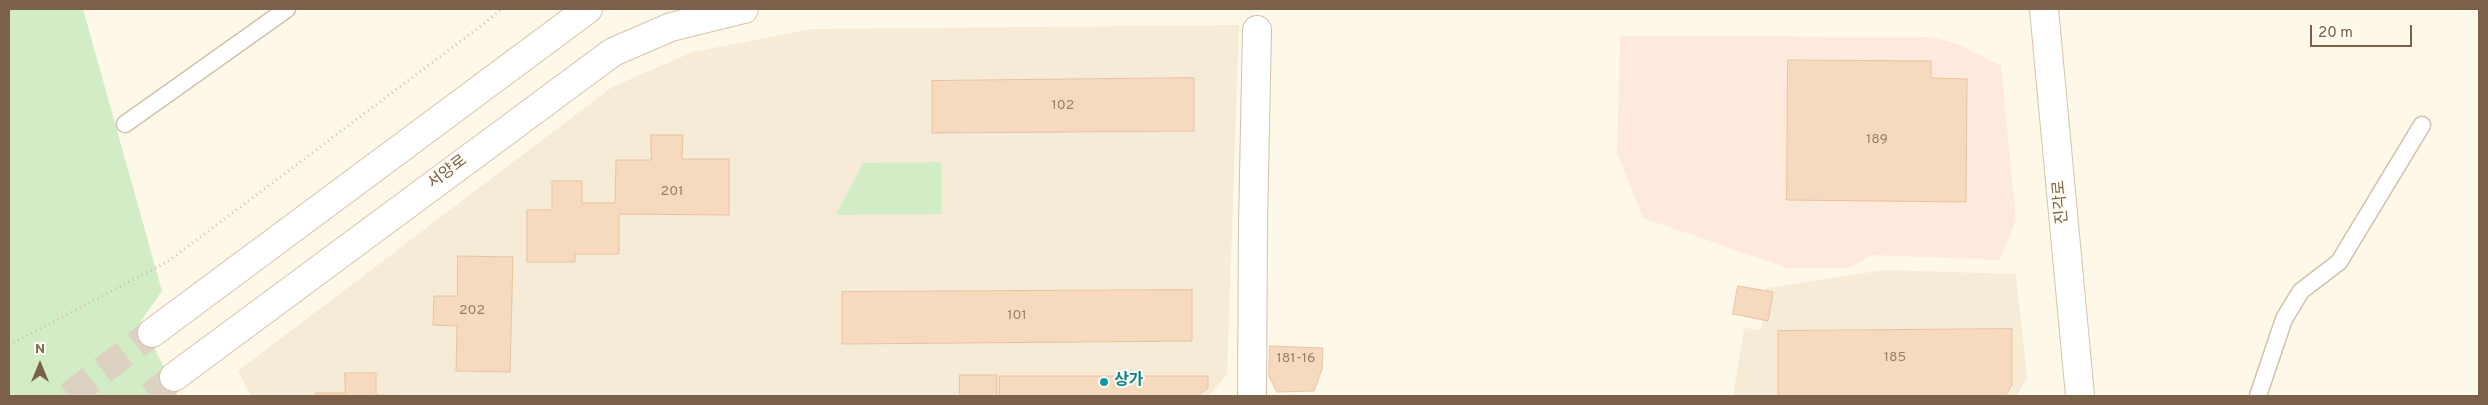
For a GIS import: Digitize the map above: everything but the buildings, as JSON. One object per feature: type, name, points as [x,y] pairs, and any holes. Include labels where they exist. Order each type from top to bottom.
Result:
[{"type":"main road","points":[[152,333],[588,9]]},
{"type":"main road","name":"서양로","points":[[174,377],[612,52],[671,27],[744,9]]},
{"type":"main road","name":"진각로","points":[[2044,9],[2080,396]]},
{"type":"main road","points":[[1252,396],[1257,30]]},
{"type":"lane","points":[[126,124],[287,9]]},
{"type":"lane","points":[[2258,396],[2288,312],[2301,291],[2339,262],[2422,125]]},
{"type":"path","points":[[9,345],[167,262],[477,29],[500,9]]},
{"type":"shaded area","points":[[1239,25],[1227,375],[1208,396],[251,396],[238,371],[612,87],[693,52],[812,29]]},
{"type":"shaded area","points":[[1620,36],[1932,37],[1960,45],[2001,66],[2016,220],[2000,260],[1872,255],[1848,268],[1788,268],[1643,218],[1617,153]]},
{"type":"shaded area","points":[[1884,270],[2016,274],[2027,377],[2017,396],[1733,396],[1744,328],[1761,330],[1767,288]]},
{"type":"green space","points":[[9,9],[83,9],[162,291],[141,321],[178,396],[9,396]]},
{"type":"green space","points":[[941,162],[942,214],[836,215],[863,163]]},
{"type":"tunnel","points":[[69,396],[152,333]]},
{"type":"tunnel","points":[[151,396],[174,377]]},
{"type":"place","name":"상가","points":[[1104,382]]}]
